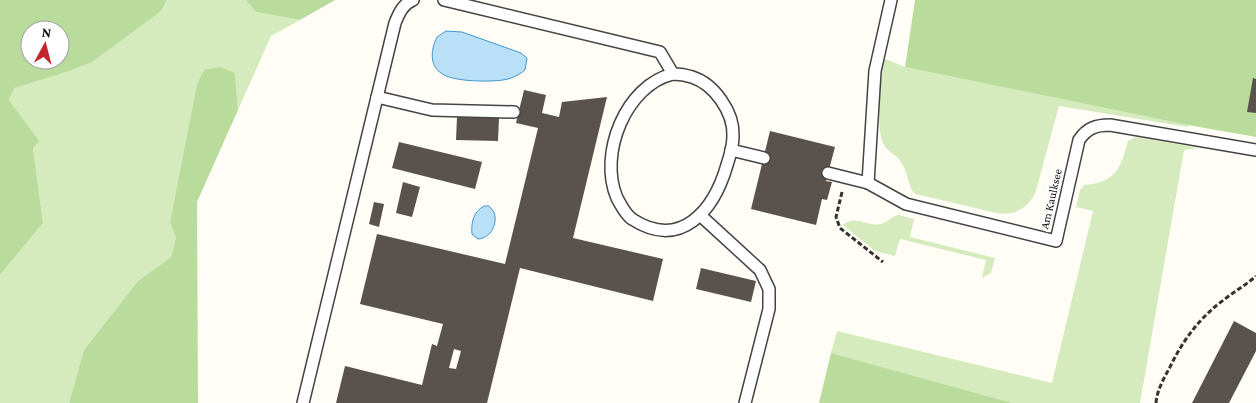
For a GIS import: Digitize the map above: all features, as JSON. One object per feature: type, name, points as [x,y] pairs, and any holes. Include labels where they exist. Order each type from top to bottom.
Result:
[{"type":"lane","points":[[303,403],[395,23],[401,10],[413,0]]},
{"type":"lane","points":[[444,0],[660,52],[673,74]]},
{"type":"lane","points":[[868,183],[875,70],[891,0]]},
{"type":"lane","points":[[673,74],[693,77],[719,98],[728,111],[734,135],[718,191],[711,203],[700,215],[685,226],[668,231],[655,231],[629,217],[620,204],[614,189],[611,173],[613,151],[623,118],[634,101],[646,88],[661,77],[673,74]]},
{"type":"lane","points":[[377,97],[432,110],[514,112]]},
{"type":"lane","name":"Am Kaulksee","points":[[828,173],[868,183],[906,204],[1056,241],[1079,140],[1084,133],[1092,128],[1110,124],[1256,150]]},
{"type":"lane","points":[[731,150],[764,158]]},
{"type":"lane","points":[[700,215],[760,270],[769,289],[768,309],[745,403]]},
{"type":"path","points":[[846,177],[836,218],[840,228],[883,262]]},
{"type":"path","points":[[1156,403],[1165,376],[1189,333],[1224,299],[1256,276]]},
{"type":"green space","points":[[0,0],[167,0],[161,11],[92,62],[63,73],[14,88],[9,100],[39,141],[33,148],[43,223],[0,275]]},
{"type":"green space","points":[[167,0],[246,0],[256,12],[300,20],[271,36],[238,110],[235,73],[204,70],[197,85],[170,222],[176,238],[171,257],[138,281],[84,350],[69,403],[0,403],[0,275],[43,223],[33,148],[38,141],[9,100],[14,87],[70,70],[161,11]]},
{"type":"green space","points":[[246,0],[335,0],[300,20],[256,12]]},
{"type":"green space","points":[[915,0],[1256,0],[1256,137],[1188,125],[905,67]]},
{"type":"green space","points":[[883,58],[905,67],[1188,125],[1188,127],[1059,106],[1035,194],[1028,204],[1018,211],[1008,214],[996,213],[916,194],[912,191],[903,165],[885,146],[881,135],[879,114]]},
{"type":"green space","points":[[220,67],[235,73],[238,110],[197,202],[198,403],[69,403],[84,350],[138,281],[171,257],[176,238],[170,222],[197,84],[204,70]]},
{"type":"green space","points":[[1136,137],[1199,148],[1184,150],[1140,403],[1013,403],[831,353],[837,331],[1052,383],[1093,211],[1076,207],[1080,190],[1084,185],[1095,184],[1110,177],[1123,159],[1128,141]]},
{"type":"green space","points":[[899,215],[914,219],[910,237],[995,258],[991,273],[982,278],[986,260],[900,239],[895,256],[875,251],[843,225],[852,221],[881,224]]},
{"type":"green space","points":[[831,353],[991,397],[1013,403],[819,403]]},
{"type":"water","points":[[446,31],[462,32],[521,53],[527,58],[525,70],[512,78],[497,81],[471,81],[446,76],[434,66],[432,56],[437,37]]},
{"type":"water","points":[[484,206],[489,206],[494,212],[495,221],[490,233],[478,239],[472,234],[472,222],[477,211]]},
{"type":"building","points":[[1253,78],[1256,79],[1256,113],[1247,112]]},
{"type":"building","points":[[524,90],[546,95],[542,113],[559,117],[562,102],[607,97],[573,238],[663,259],[653,301],[520,268],[487,403],[336,403],[345,366],[422,385],[432,344],[437,346],[443,324],[360,304],[377,234],[505,264],[538,128],[516,123]],"holes":[[[454,349],[461,351],[456,369],[449,368]]]},
{"type":"building","points":[[457,117],[499,118],[498,141],[456,140]]},
{"type":"building","points":[[770,131],[835,147],[826,181],[832,182],[827,200],[822,199],[816,225],[751,209]]},
{"type":"building","points":[[399,142],[482,162],[475,189],[392,168]]},
{"type":"building","points":[[403,182],[420,187],[412,217],[396,213]]},
{"type":"building","points":[[374,202],[384,204],[379,227],[369,224]]},
{"type":"building","points":[[701,268],[756,281],[751,302],[696,289]]},
{"type":"building","points":[[1234,321],[1256,333],[1256,351],[1229,403],[1192,403]]}]
